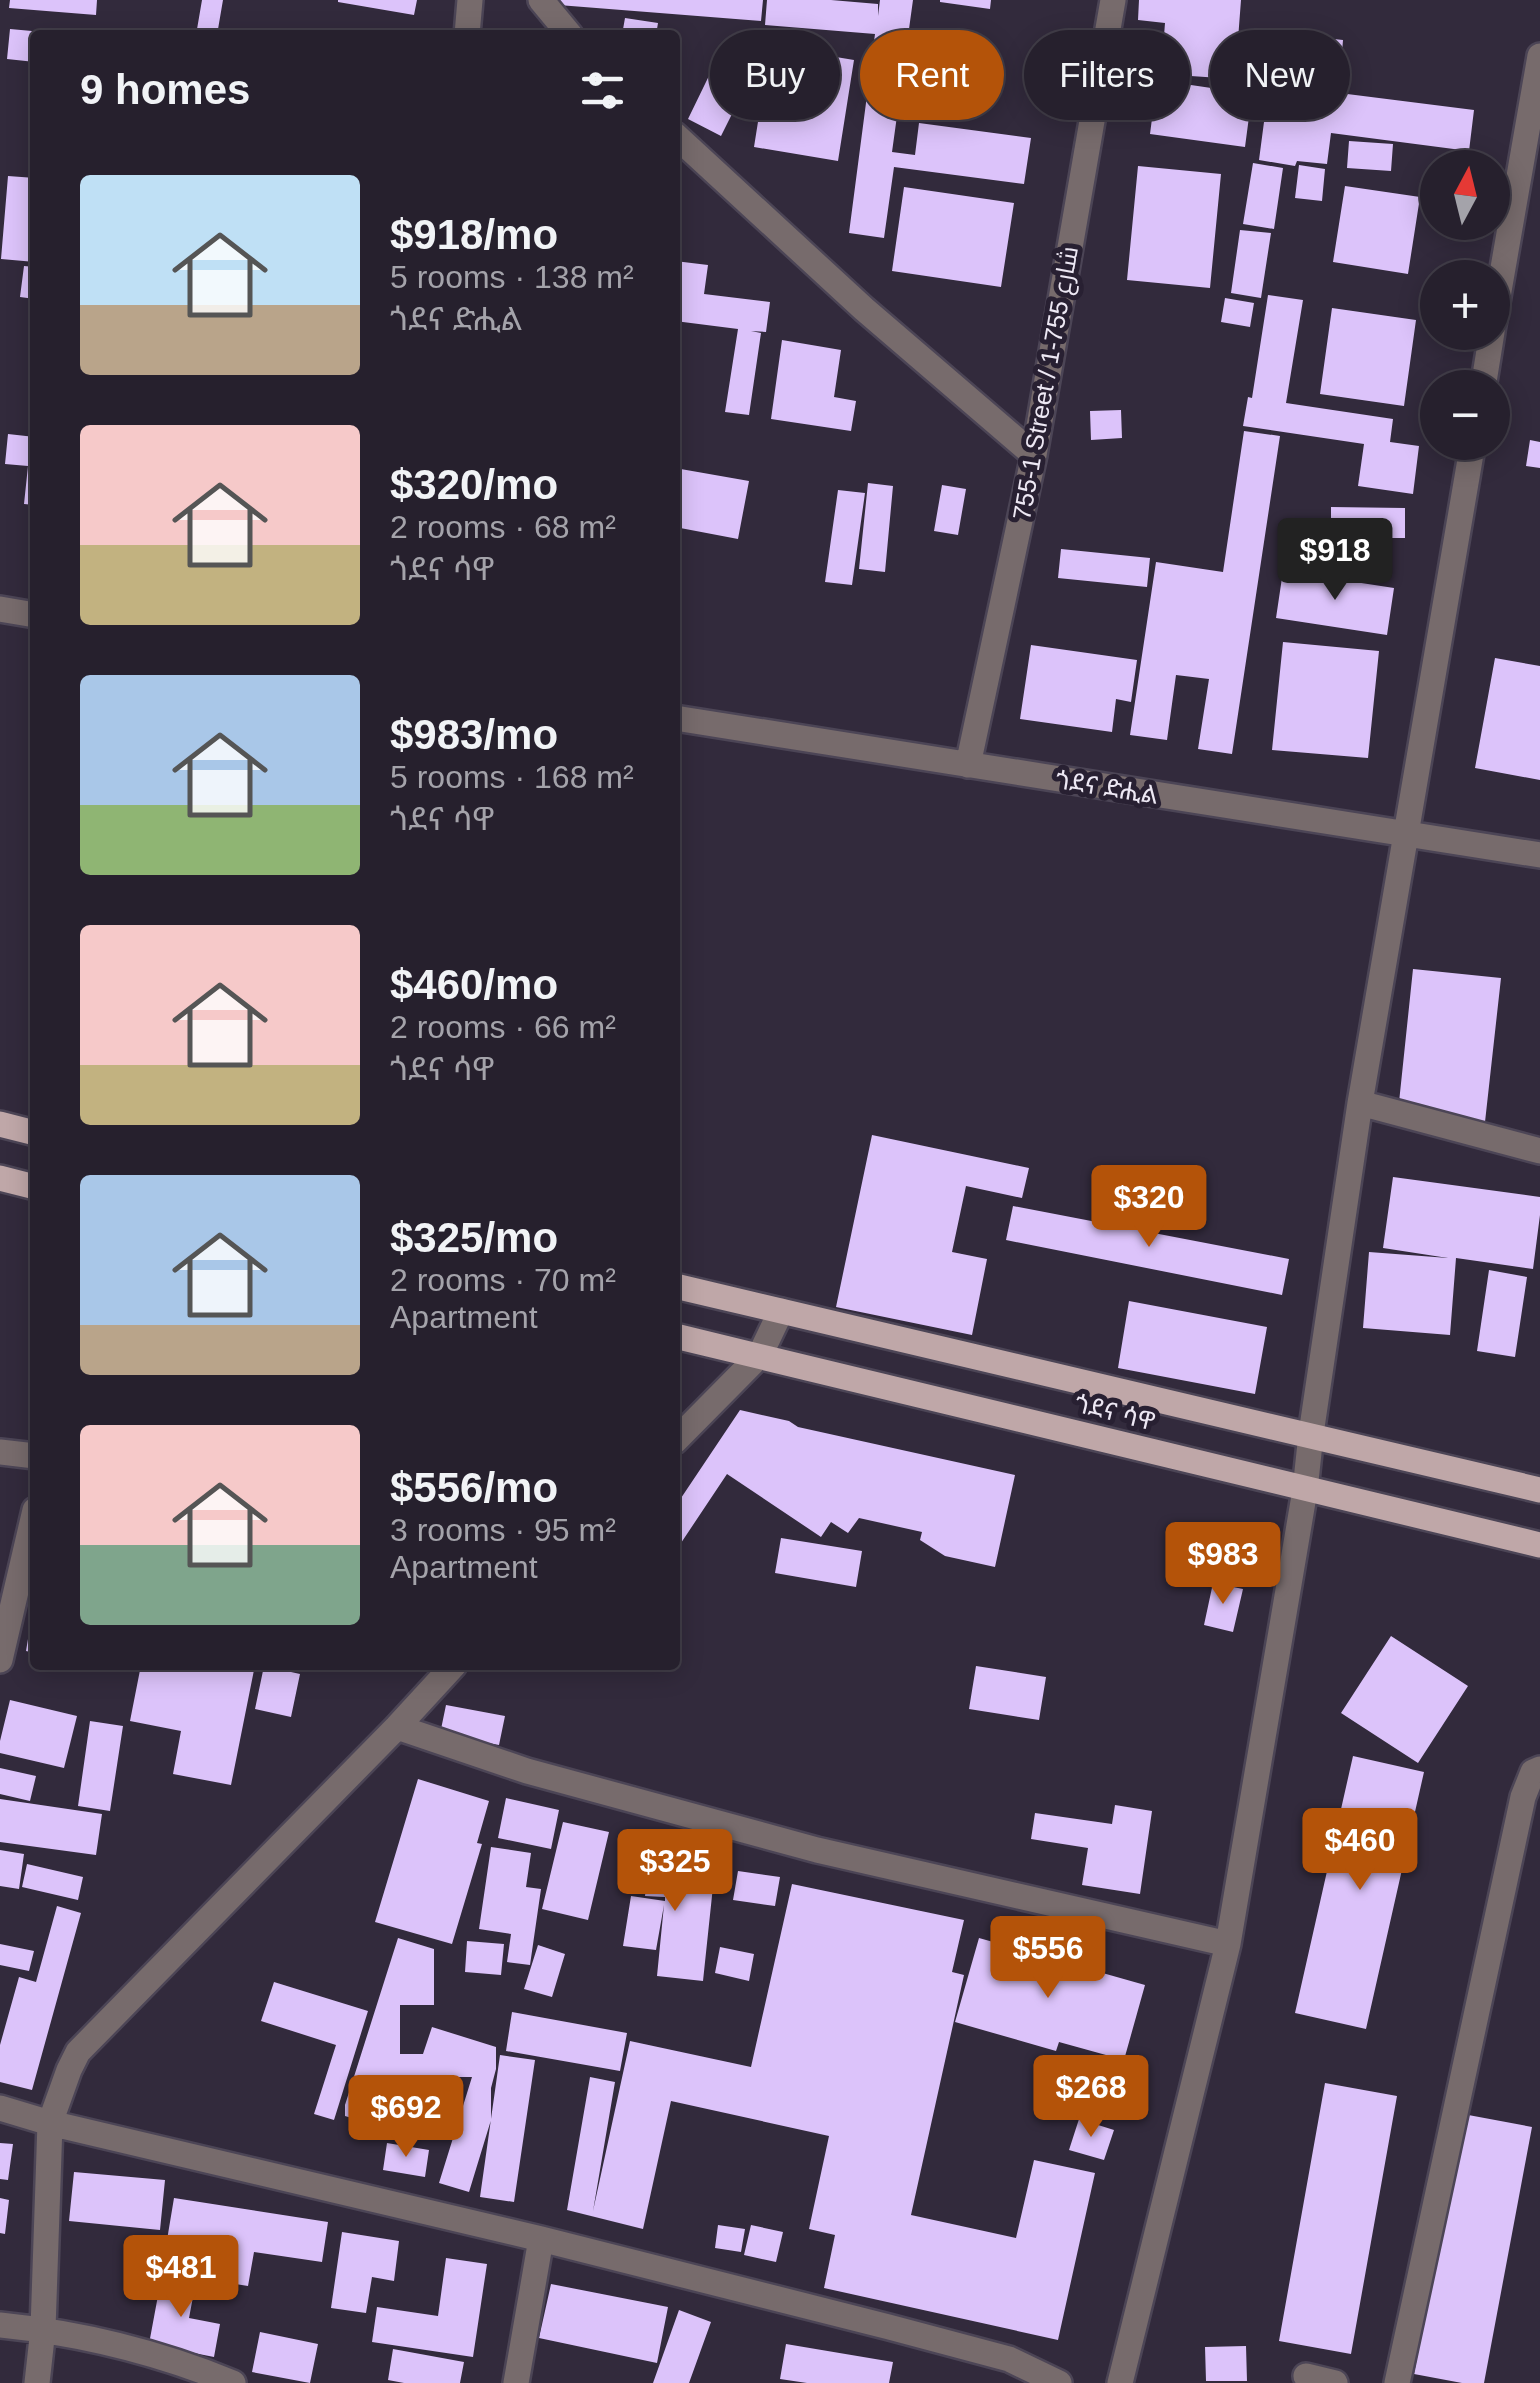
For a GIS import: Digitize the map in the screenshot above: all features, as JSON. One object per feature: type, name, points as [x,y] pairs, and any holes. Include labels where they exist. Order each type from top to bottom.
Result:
[{"type":"main road","points":[[0,1124],[30,1131]]},
{"type":"main road","points":[[0,1178],[30,1185]]},
{"type":"main road","name":"ጎደና ሳዋ","points":[[680,1287],[1540,1490]]},
{"type":"main road","name":"ጎደና ሳዋ","points":[[680,1337],[1540,1545]]},
{"type":"street","points":[[467,30],[470,0]]},
{"type":"street","points":[[541,0],[566,30]]},
{"type":"street","name":"755-1 Street / شارع 755-1","points":[[968,765],[1034,455],[1113,0]]},
{"type":"street","points":[[1505,260],[1540,56]]},
{"type":"street","points":[[680,140],[864,309],[1034,455]]},
{"type":"street","points":[[1120,2383],[1228,1944],[1305,1490],[1360,1103],[1470,460]]},
{"type":"street","points":[[0,610],[30,614]]},
{"type":"street","name":"ጎደና ድሒል","points":[[680,719],[1540,855]]},
{"type":"street","points":[[1360,1103],[1540,1151]]},
{"type":"street","points":[[680,1436],[760,1355],[781,1310]]},
{"type":"street","points":[[0,1452],[30,1455]]},
{"type":"street","points":[[0,1660],[29,1557]]},
{"type":"street","points":[[37,2383],[50,2123],[78,2052],[449,1670]]},
{"type":"street","points":[[397,1728],[526,1770],[817,1850],[1228,1944]]},
{"type":"street","points":[[1397,2383],[1523,1796],[1533,1772],[1540,1769]]},
{"type":"street","points":[[0,2108],[1009,2358],[1059,2383]]},
{"type":"street","points":[[516,2383],[540,2239]]},
{"type":"street","points":[[0,2325],[42,2330],[153,2355],[233,2383]]},
{"type":"street","points":[[1306,2376],[1335,2383]]},
{"type":"building","points":[[10,0],[97,0],[96,15],[9,8]]},
{"type":"building","points":[[202,0],[223,0],[218,30],[197,30]]},
{"type":"building","points":[[338,0],[417,0],[414,15]]},
{"type":"building","points":[[533,0],[763,0],[761,21]]},
{"type":"building","points":[[767,0],[878,4],[878,16],[880,0],[913,0],[909,30],[860,33],[765,25]]},
{"type":"building","points":[[940,0],[991,0],[990,9]]},
{"type":"building","points":[[1139,0],[1241,0],[1239,30],[1210,30],[1210,77],[1190,76],[1190,30],[1164,30],[1165,23],[1138,20]]},
{"type":"building","points":[[625,18],[658,23],[657,30],[623,30]]},
{"type":"building","points":[[10,29],[30,31],[30,61],[7,59]]},
{"type":"building","points":[[840,58],[854,60],[838,161],[754,147],[758,120],[840,120]]},
{"type":"building","points":[[710,74],[710,120],[729,120],[721,136],[688,119]]},
{"type":"building","points":[[1190,85],[1210,88],[1210,120],[1249,120],[1245,147],[1150,134],[1152,120],[1190,120]]},
{"type":"building","points":[[1350,94],[1474,110],[1469,150],[1331,133],[1327,164],[1297,161],[1295,166],[1259,160],[1264,120],[1350,120]]},
{"type":"building","points":[[864,120],[896,120],[892,152],[915,155],[919,123],[1031,138],[1024,184],[894,167],[884,238],[849,233]]},
{"type":"building","points":[[1349,141],[1393,144],[1391,171],[1347,168]]},
{"type":"building","points":[[1253,163],[1283,168],[1274,229],[1243,224]]},
{"type":"building","points":[[1299,165],[1325,169],[1322,201],[1295,198]]},
{"type":"building","points":[[1138,166],[1221,174],[1210,288],[1127,280]]},
{"type":"building","points":[[8,176],[30,178],[30,262],[1,259]]},
{"type":"building","points":[[1345,186],[1420,197],[1408,274],[1333,262]]},
{"type":"building","points":[[904,187],[1014,203],[1001,287],[892,271]]},
{"type":"building","points":[[1240,230],[1271,233],[1261,298],[1231,293]]},
{"type":"building","points":[[680,262],[708,265],[704,294],[770,302],[766,332],[751,331],[761,333],[749,415],[725,412],[738,329],[680,322]]},
{"type":"building","points":[[24,266],[30,267],[30,298],[20,297]]},
{"type":"building","points":[[1268,295],[1303,300],[1286,403],[1393,419],[1390,442],[1419,446],[1413,494],[1358,486],[1364,444],[1243,426],[1248,397],[1252,398]]},
{"type":"building","points":[[1225,298],[1254,303],[1250,327],[1221,322]]},
{"type":"building","points":[[1332,308],[1416,320],[1404,406],[1320,394]]},
{"type":"building","points":[[782,340],[841,350],[834,397],[856,401],[851,431],[771,419]]},
{"type":"building","points":[[1121,410],[1122,438],[1091,440],[1090,411]]},
{"type":"building","points":[[1244,431],[1280,436],[1232,754],[1198,749],[1209,679],[1176,675],[1167,740],[1130,735],[1156,562],[1223,572]]},
{"type":"building","points":[[8,434],[30,436],[30,505],[24,504],[28,466],[5,464]]},
{"type":"building","points":[[1530,440],[1540,442],[1540,468],[1526,466]]},
{"type":"building","points":[[680,469],[749,481],[738,539],[680,528]]},
{"type":"building","points":[[868,483],[893,486],[885,572],[859,569]]},
{"type":"building","points":[[942,485],[966,489],[958,535],[934,531]]},
{"type":"building","points":[[838,490],[865,493],[852,585],[825,582]]},
{"type":"building","points":[[1331,507],[1405,508],[1405,538],[1331,538]]},
{"type":"building","points":[[1061,549],[1150,558],[1147,587],[1058,578]]},
{"type":"building","points":[[1283,571],[1394,588],[1387,635],[1276,618]]},
{"type":"building","points":[[1283,642],[1379,651],[1368,758],[1272,750]]},
{"type":"building","points":[[1031,645],[1137,660],[1131,702],[1116,699],[1112,732],[1020,719]]},
{"type":"building","points":[[1495,658],[1540,666],[1540,780],[1475,768]]},
{"type":"building","points":[[1413,969],[1501,978],[1485,1122],[1398,1112]]},
{"type":"building","points":[[872,1135],[1029,1168],[1022,1198],[966,1186],[952,1252],[987,1259],[972,1335],[836,1307]]},
{"type":"building","points":[[1393,1177],[1540,1197],[1533,1269],[1456,1258],[1450,1335],[1363,1328],[1369,1252],[1448,1258],[1383,1248]]},
{"type":"building","points":[[1013,1206],[1289,1259],[1282,1295],[1006,1240]]},
{"type":"building","points":[[1489,1270],[1527,1277],[1515,1357],[1477,1351]]},
{"type":"building","points":[[1129,1301],[1267,1327],[1255,1394],[1118,1368]]},
{"type":"building","points":[[740,1410],[789,1421],[798,1427],[1015,1475],[995,1567],[945,1556],[920,1540],[922,1532],[859,1518],[848,1533],[831,1522],[821,1537],[727,1474],[680,1544],[680,1500]]},
{"type":"building","points":[[781,1538],[862,1551],[856,1587],[775,1573]]},
{"type":"building","points":[[1213,1583],[1243,1589],[1233,1632],[1204,1625]]},
{"type":"building","points":[[1391,1636],[1468,1686],[1418,1763],[1341,1713]]},
{"type":"building","points":[[976,1666],[1046,1677],[1039,1720],[969,1709]]},
{"type":"building","points":[[140,1670],[254,1670],[231,1785],[173,1774],[181,1731],[130,1721]]},
{"type":"building","points":[[263,1670],[300,1674],[291,1717],[255,1709]]},
{"type":"building","points":[[10,1700],[77,1716],[64,1768],[0,1753]]},
{"type":"building","points":[[446,1705],[505,1716],[499,1745],[440,1734]]},
{"type":"building","points":[[90,1721],[123,1726],[110,1811],[78,1806]]},
{"type":"building","points":[[1353,1756],[1424,1772],[1366,2029],[1295,2013]]},
{"type":"building","points":[[0,1768],[36,1776],[30,1801],[0,1794]]},
{"type":"building","points":[[418,1779],[489,1801],[477,1843],[482,1844],[452,1944],[375,1922]]},
{"type":"building","points":[[506,1798],[559,1810],[551,1849],[498,1838]]},
{"type":"building","points":[[0,1799],[102,1814],[96,1855],[0,1842]]},
{"type":"building","points":[[1115,1805],[1152,1811],[1140,1894],[1082,1885],[1088,1848],[1031,1839],[1035,1813],[1112,1824]]},
{"type":"building","points":[[563,1822],[609,1832],[588,1920],[542,1909]]},
{"type":"building","points":[[491,1847],[531,1853],[526,1887],[541,1889],[530,1965],[507,1962],[511,1934],[479,1929]]},
{"type":"building","points":[[0,1850],[24,1854],[19,1889],[0,1886]]},
{"type":"building","points":[[650,1851],[716,1858],[703,1981],[657,1976],[664,1905],[656,1950],[623,1946],[631,1896],[665,1901],[665,1897],[645,1896]]},
{"type":"building","points":[[27,1864],[83,1877],[78,1900],[22,1887]]},
{"type":"building","points":[[738,1871],[780,1877],[775,1906],[733,1900]]},
{"type":"building","points":[[792,1884],[964,1920],[952,1972],[964,1975],[911,2215],[1016,2238],[1034,2160],[1095,2173],[1058,2340],[824,2288],[835,2235],[809,2229],[829,2136],[671,2101],[643,2229],[567,2210],[590,2077],[615,2082],[593,2211],[630,2041],[751,2067]]},
{"type":"building","points":[[57,1906],[81,1913],[32,2090],[0,2082],[0,2045],[19,1977],[36,1982]]},
{"type":"building","points":[[398,1938],[434,1949],[434,2005],[400,2005],[400,2054],[423,2054],[432,2027],[496,2047],[491,2120],[469,2192],[439,2183],[472,2077],[393,2077],[378,2126],[345,2116],[345,2105]]},
{"type":"building","points":[[979,1938],[1145,1985],[1124,2060],[1059,2042],[1056,2051],[955,2022]]},
{"type":"building","points":[[467,1941],[504,1944],[501,1975],[465,1972]]},
{"type":"building","points":[[0,1944],[34,1951],[29,1971],[0,1965]]},
{"type":"building","points":[[538,1945],[565,1954],[552,1997],[524,1989]]},
{"type":"building","points":[[720,1947],[754,1954],[749,1981],[715,1973]]},
{"type":"building","points":[[274,1982],[368,2011],[334,2120],[314,2114],[336,2045],[261,2021]]},
{"type":"building","points":[[512,2012],[627,2033],[620,2071],[506,2051]]},
{"type":"building","points":[[500,2055],[535,2060],[514,2202],[480,2197]]},
{"type":"building","points":[[1325,2083],[1397,2096],[1351,2354],[1279,2341]]},
{"type":"building","points":[[1463,2114],[1532,2127],[1484,2383],[1414,2374]]},
{"type":"building","points":[[1079,2119],[1114,2130],[1104,2160],[1069,2150]]},
{"type":"building","points":[[0,2143],[13,2144],[8,2180],[0,2179]]},
{"type":"building","points":[[387,2143],[429,2150],[425,2177],[383,2170]]},
{"type":"building","points":[[74,2172],[165,2180],[160,2230],[69,2221]]},
{"type":"building","points":[[0,2198],[9,2200],[5,2234],[0,2233]]},
{"type":"building","points":[[174,2198],[328,2222],[322,2262],[254,2252],[248,2286],[185,2276],[190,2244],[167,2240]]},
{"type":"building","points":[[718,2225],[745,2229],[741,2252],[715,2248]]},
{"type":"building","points":[[751,2225],[783,2232],[776,2262],[744,2255]]},
{"type":"building","points":[[342,2232],[399,2241],[394,2281],[372,2277],[366,2313],[331,2308]]},
{"type":"building","points":[[446,2258],[487,2264],[473,2357],[372,2342],[377,2307],[438,2316]]},
{"type":"building","points":[[162,2274],[196,2281],[189,2318],[220,2324],[214,2357],[149,2344]]},
{"type":"building","points":[[551,2284],[668,2307],[657,2363],[539,2338]]},
{"type":"building","points":[[679,2310],[711,2322],[689,2383],[653,2383]]},
{"type":"building","points":[[260,2332],[318,2344],[310,2383],[252,2372]]},
{"type":"building","points":[[786,2344],[893,2362],[889,2383],[807,2383],[780,2379]]},
{"type":"building","points":[[1246,2346],[1247,2381],[1206,2381],[1205,2347]]},
{"type":"building","points":[[393,2349],[464,2362],[460,2383],[388,2380]]}]
